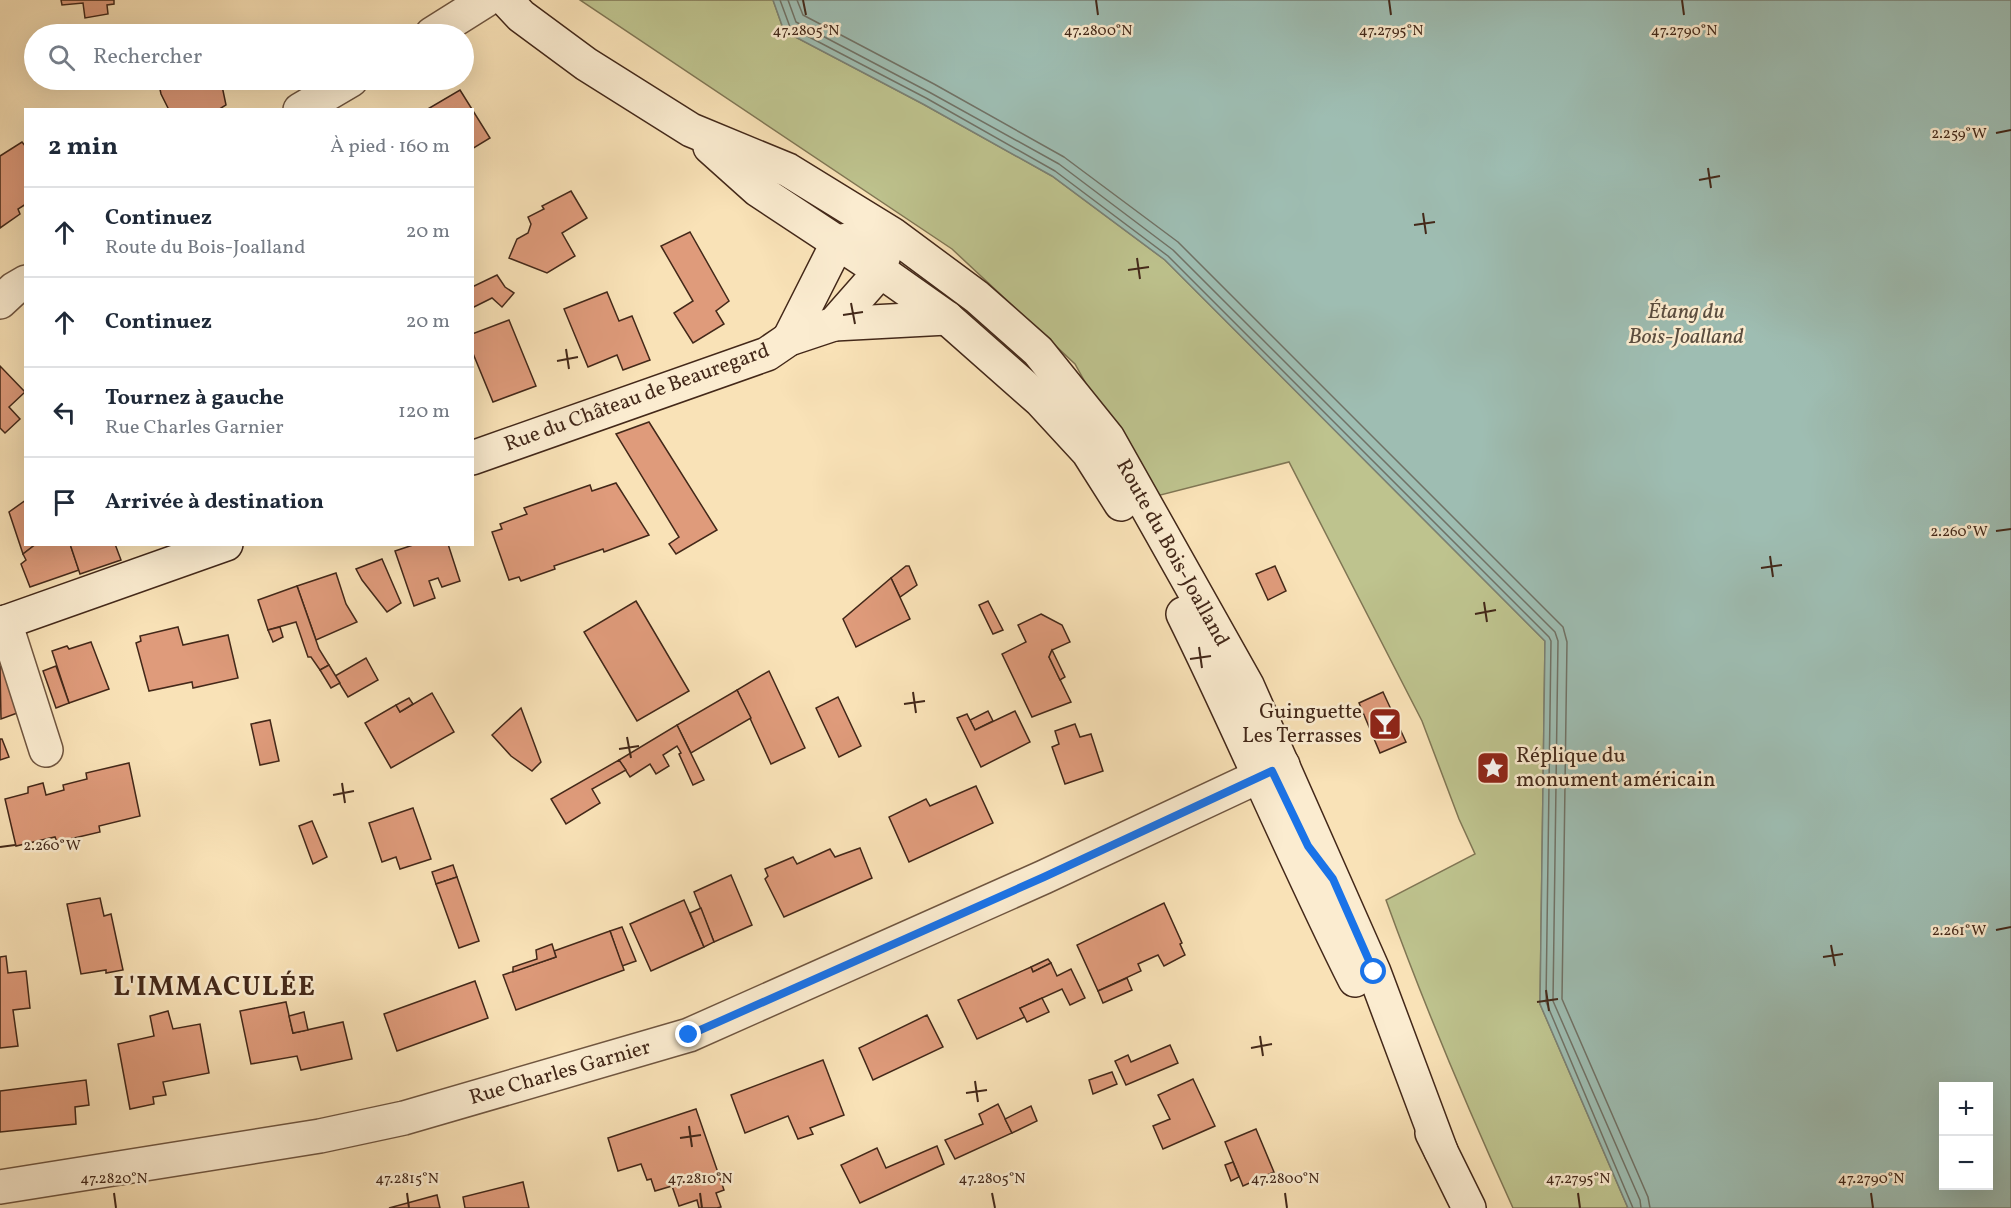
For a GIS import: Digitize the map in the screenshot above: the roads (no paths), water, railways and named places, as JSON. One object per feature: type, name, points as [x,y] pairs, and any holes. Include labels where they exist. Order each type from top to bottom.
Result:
[{"type":"street","points":[[448,24],[486,0]]},
{"type":"street","name":"Route du Bois-Joalland","points":[[506,0],[521,16],[586,64],[691,130],[758,190],[838,242]]},
{"type":"street","points":[[303,108],[334,90]]},
{"type":"street","name":"Route du Bois-Joalland","points":[[691,130],[788,170],[885,252],[933,285],[977,297],[1038,351],[1108,438],[1247,685],[1271,771],[1322,915],[1469,1208]]},
{"type":"street","points":[[789,339],[838,242],[862,236],[885,252],[871,282],[834,324]]},
{"type":"street","name":"Route du Bois-Joalland","points":[[885,252],[947,318],[1041,401],[1088,452],[1159,564],[1224,696],[1271,771],[1308,846],[1333,879],[1374,972],[1441,1151]]},
{"type":"street","points":[[0,302],[24,283]]},
{"type":"street","points":[[834,324],[947,318]]},
{"type":"street","name":"Rue du Château de Beauregard","points":[[474,457],[767,354],[789,339],[834,324]]},
{"type":"street","points":[[46,750],[2,623],[220,546]]},
{"type":"street","name":"Rue Charles Garnier","points":[[0,1186],[320,1136],[404,1118],[689,1035],[1044,877],[1271,771]]},
{"type":"water","name":"Étang du Bois-Joalland","points":[[773,0],[2011,0],[2011,1208],[1628,1208],[1540,1004],[1545,641],[1165,260],[1052,176],[923,104],[784,31]]},
{"type":"place","name":"Guinguette Les Terrasses","points":[[1385,724]]},
{"type":"place","name":"Réplique du monument américain","points":[[1493,768]]},
{"type":"district","name":"L'IMMACULÉE","points":[[215,988]]}]
